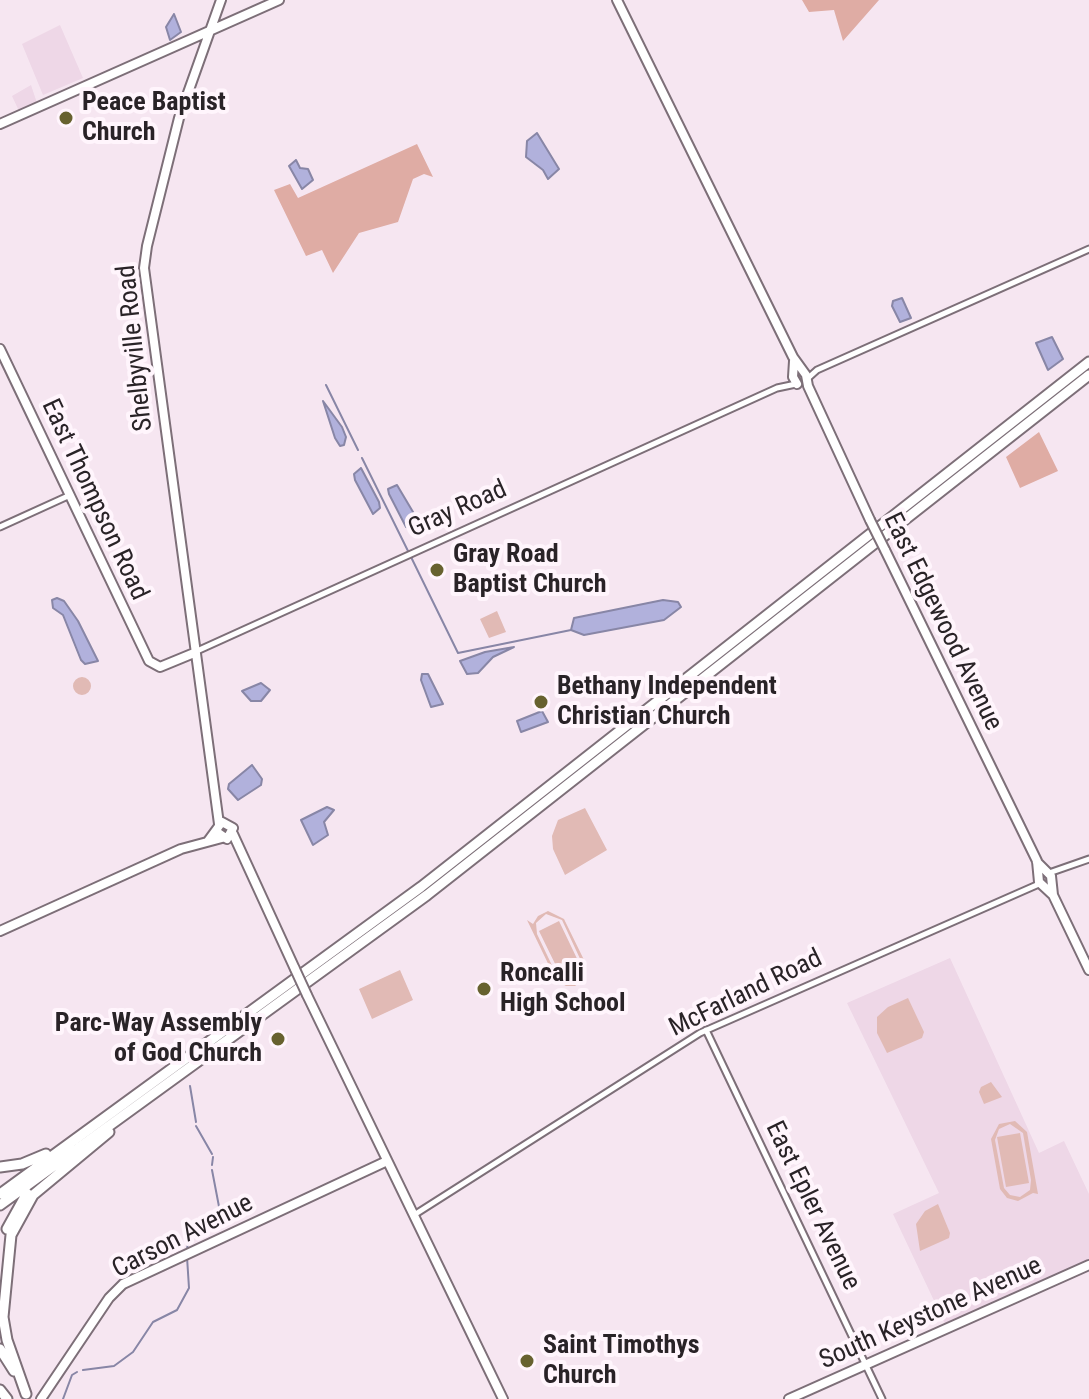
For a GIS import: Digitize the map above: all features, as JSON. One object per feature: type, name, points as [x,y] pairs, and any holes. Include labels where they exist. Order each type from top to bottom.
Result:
[{"type":"highway","points":[[0,1194],[421,887],[1089,362]]},
{"type":"highway","points":[[0,1205],[427,895],[1089,375]]},
{"type":"highway","points":[[28,1396],[7,1340],[3,1317],[11,1235],[21,1212],[37,1191],[127,1114]]},
{"type":"highway","points":[[0,1167],[37,1159],[94,1124]]},
{"type":"highway","points":[[0,1262],[10,1220],[26,1195],[110,1131]]},
{"type":"highway","points":[[0,1349],[28,1396]]},
{"type":"highway","points":[[0,1390],[7,1399]]},
{"type":"main road","name":"Shelbyville Road","points":[[194,653],[144,266],[179,118],[221,0]]},
{"type":"main road","points":[[0,124],[279,0]]},
{"type":"main road","name":"East Edgewood Avenue","points":[[617,0],[793,357],[805,375],[870,520],[1089,970]]},
{"type":"main road","name":"East Thompson Road","points":[[0,349],[68,496],[154,667]]},
{"type":"main road","name":"East Edgewood Avenue","points":[[793,357],[793,375]]},
{"type":"main road","points":[[793,375],[805,375],[797,384],[793,375]]},
{"type":"main road","name":"East Edgewood Avenue","points":[[797,384],[815,399]]},
{"type":"main road","points":[[194,653],[215,802],[224,831],[245,862],[503,1399]]},
{"type":"main road","name":"Gray Road","points":[[154,667],[194,653]]},
{"type":"main road","points":[[0,931],[181,849],[203,845],[224,831]]},
{"type":"main road","name":"Carson Avenue","points":[[41,1399],[106,1302],[123,1284],[387,1161]]},
{"type":"main road","name":"South Keystone Avenue","points":[[789,1399],[1089,1265]]},
{"type":"street","points":[[805,375],[1089,249]]},
{"type":"street","name":"Gray Road","points":[[777,388],[793,375]]},
{"type":"street","name":"Gray Road","points":[[194,653],[777,388],[797,384]]},
{"type":"street","points":[[0,527],[68,496]]},
{"type":"street","name":"McFarland Road","points":[[413,1215],[706,1030],[1089,859]]},
{"type":"street","name":"East Epler Avenue","points":[[706,1030],[882,1399]]},
{"type":"shaded area","points":[[802,0],[879,0],[843,41],[834,10],[809,12]]},
{"type":"shaded area","points":[[60,25],[83,78],[43,95],[22,44]]},
{"type":"shaded area","points":[[31,85],[37,103],[19,111],[12,96]]},
{"type":"shaded area","points":[[417,144],[433,177],[424,174],[413,179],[398,222],[359,233],[333,273],[322,250],[306,256],[274,190],[290,184],[298,198]]},
{"type":"shaded area","points":[[1039,432],[1058,471],[1020,488],[1006,457]]},
{"type":"shaded area","points":[[497,611],[506,632],[489,638],[480,619]]},
{"type":"shaded area","points":[[78,677],[86,677],[91,686],[89,693],[78,695],[73,690],[73,682]]},
{"type":"shaded area","points":[[585,808],[607,850],[565,875],[553,849],[552,836],[558,820]]},
{"type":"shaded area","points":[[548,911],[564,919],[586,964],[584,979],[575,986],[566,986],[556,980],[527,920],[533,924],[538,916]],"holes":[[[546,914],[562,920],[582,963],[583,974],[576,982],[567,983],[558,978],[537,934],[536,923]]]},
{"type":"shaded area","points":[[559,921],[581,967],[561,976],[539,931]]},
{"type":"shaded area","points":[[950,958],[1039,1153],[1064,1141],[1089,1194],[1089,1260],[946,1326],[893,1214],[939,1193],[847,1003]]},
{"type":"shaded area","points":[[400,970],[413,1000],[372,1019],[359,989]]},
{"type":"shaded area","points":[[908,998],[924,1032],[922,1038],[887,1053],[877,1033],[877,1017],[888,1007]]},
{"type":"shaded area","points":[[991,1082],[1002,1097],[984,1104],[979,1092],[981,1087]]},
{"type":"shaded area","points":[[1015,1121],[1027,1132],[1038,1194],[1033,1193],[1018,1201],[1007,1198],[1000,1189],[991,1139],[999,1124]],"holes":[[[1010,1124],[1023,1133],[1031,1180],[1030,1190],[1020,1197],[1010,1195],[1004,1188],[995,1140],[999,1129]]]},
{"type":"shaded area","points":[[1020,1133],[1029,1183],[1006,1187],[997,1137]]},
{"type":"shaded area","points":[[938,1204],[950,1233],[949,1238],[920,1251],[916,1224],[925,1211]]},
{"type":"water","points":[[174,14],[181,32],[170,40],[166,27]]},
{"type":"water","points":[[537,133],[559,169],[548,179],[543,170],[526,157],[527,141]]},
{"type":"water","points":[[296,160],[300,168],[308,169],[313,180],[302,189],[289,166]]},
{"type":"water","points":[[902,298],[911,318],[900,322],[892,306],[893,301]]},
{"type":"water","points":[[1052,337],[1063,359],[1048,370],[1036,343]]},
{"type":"water","points":[[323,401],[342,427],[346,437],[344,445],[340,446],[335,438]]},
{"type":"water","points":[[361,468],[379,502],[380,508],[373,514],[355,480],[354,474]]},
{"type":"water","points":[[397,485],[416,517],[416,529],[406,527],[389,494],[388,489]]},
{"type":"water","points":[[57,598],[64,601],[78,621],[98,661],[85,664],[81,660],[63,615],[53,608],[52,600]]},
{"type":"water","points":[[663,600],[678,602],[681,607],[664,620],[584,635],[571,630],[574,618]]},
{"type":"water","points":[[514,647],[493,657],[478,673],[467,674],[460,661],[485,652]]},
{"type":"water","points":[[422,674],[428,674],[443,704],[431,707],[421,680]]},
{"type":"water","points":[[261,683],[270,690],[261,701],[251,701],[242,691]]},
{"type":"water","points":[[542,711],[548,722],[521,732],[517,721]]},
{"type":"water","points":[[252,765],[262,779],[261,785],[238,800],[228,789],[229,784]]},
{"type":"water","points":[[327,807],[334,810],[324,822],[328,835],[313,845],[301,820]]},
{"type":"waterway","points":[[326,385],[358,450]]},
{"type":"waterway","points":[[362,458],[408,551]]},
{"type":"waterway","points":[[411,557],[458,653],[571,630]]},
{"type":"waterway","points":[[190,1086],[196,1122]]},
{"type":"waterway","points":[[196,1126],[212,1154]]},
{"type":"waterway","points":[[212,1165],[213,1157]]},
{"type":"waterway","points":[[187,1250],[189,1233],[217,1227],[221,1217],[212,1170]]},
{"type":"waterway","points":[[83,1370],[114,1366],[133,1352],[153,1322],[177,1310],[189,1288],[187,1257]]},
{"type":"waterway","points":[[63,1399],[72,1375],[77,1372]]},
{"type":"place","name":"Peace Baptist Church","points":[[66,118]]},
{"type":"place","name":"Gray Road Baptist Church","points":[[437,570]]},
{"type":"place","name":"Bethany Independent Christian Church","points":[[541,702]]},
{"type":"place","name":"Roncalli High School","points":[[484,989]]},
{"type":"place","name":"Parc-Way Assembly of God Church","points":[[278,1039]]},
{"type":"place","name":"Saint Timothys Church","points":[[527,1361]]}]
